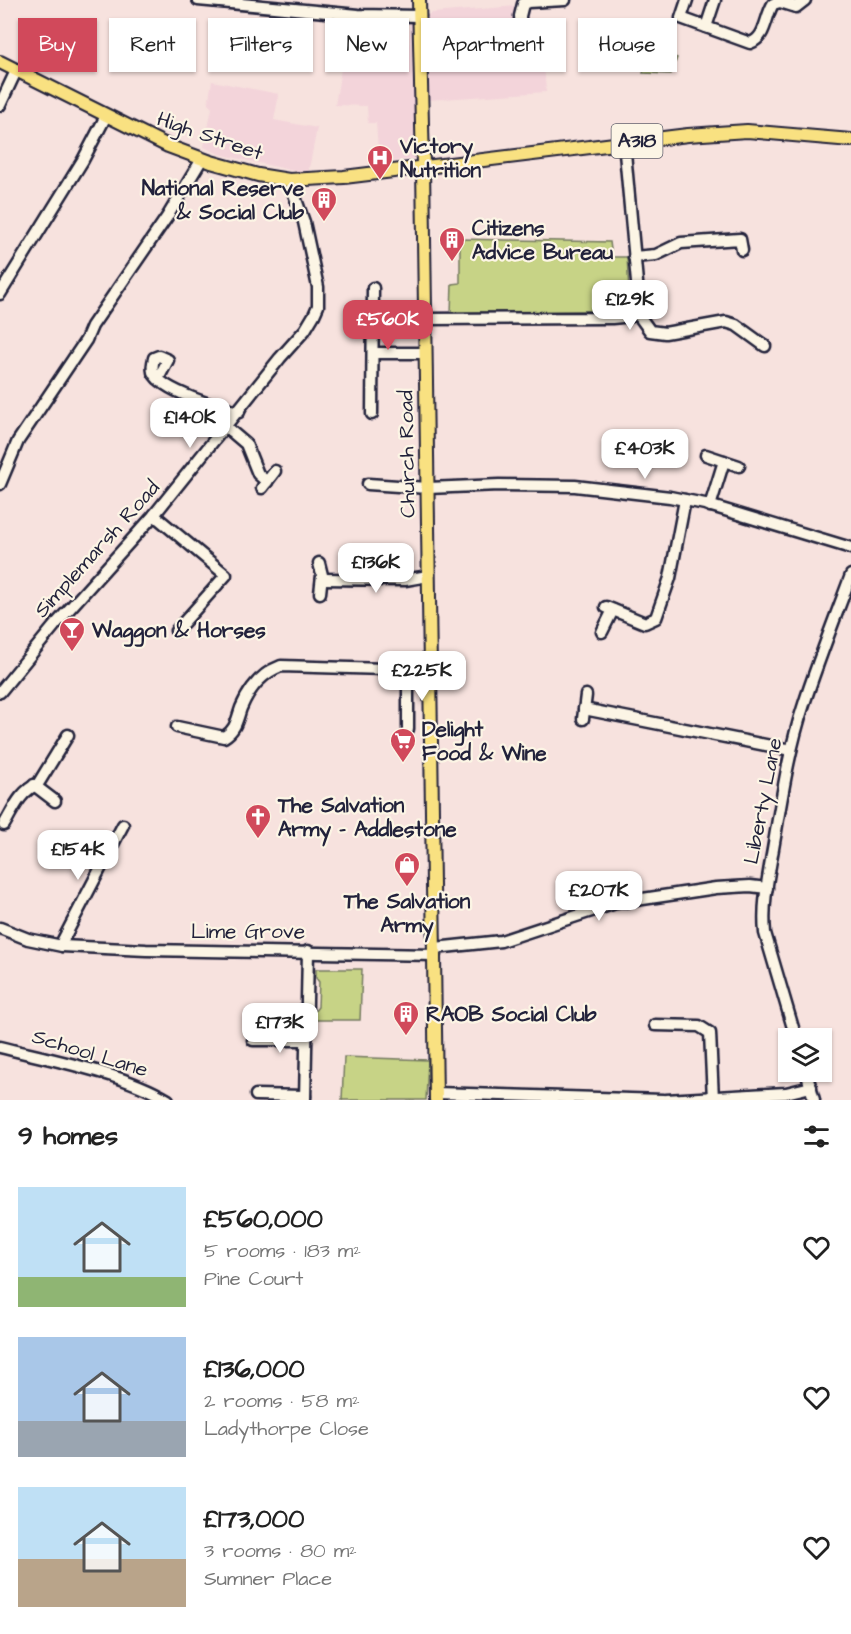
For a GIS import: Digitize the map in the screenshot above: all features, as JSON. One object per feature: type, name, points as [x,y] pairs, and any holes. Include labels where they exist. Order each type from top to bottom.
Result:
[{"type":"main road","name":"Church Road","points":[[419,0],[436,1096]]},
{"type":"main road","name":"High Street","points":[[0,62],[168,146],[202,159],[258,175],[289,180],[344,177],[423,166]]},
{"type":"main road","name":"A318","points":[[423,166],[688,135],[747,131],[851,140]]},
{"type":"street","points":[[198,0],[358,15],[420,16]]},
{"type":"street","points":[[520,18],[523,4],[564,0]]},
{"type":"street","points":[[687,0],[681,18],[750,43],[761,35],[773,4],[780,2],[796,7],[805,0]]},
{"type":"street","points":[[706,27],[715,0]]},
{"type":"street","points":[[0,105],[16,71]]},
{"type":"street","points":[[0,294],[83,160],[106,116]]},
{"type":"street","points":[[624,142],[638,313],[650,331],[665,333],[726,322],[736,325],[765,346]]},
{"type":"street","points":[[0,484],[18,441],[86,340],[92,326],[167,217],[202,159]]},
{"type":"street","name":"Simplemarsh Road","points":[[2,686],[154,515],[305,330],[318,306],[318,287],[305,228],[289,180]]},
{"type":"street","points":[[634,257],[656,255],[681,243],[740,239],[741,250]]},
{"type":"street","points":[[372,414],[373,288]]},
{"type":"street","points":[[425,319],[612,318],[632,316],[638,313]]},
{"type":"street","points":[[373,353],[425,352]]},
{"type":"street","points":[[158,379],[197,401],[239,412]]},
{"type":"street","points":[[226,428],[246,444],[265,485],[275,471]]},
{"type":"street","points":[[706,455],[739,466]]},
{"type":"street","points":[[710,506],[724,461]]},
{"type":"street","points":[[368,484],[428,488],[575,486],[685,500],[851,548]]},
{"type":"street","points":[[603,632],[610,608],[645,623],[656,618],[670,578],[685,500]]},
{"type":"street","points":[[154,515],[226,575],[176,632]]},
{"type":"street","points":[[319,563],[322,579],[320,593]]},
{"type":"street","name":"Liberty Lane","points":[[793,1028],[765,933],[767,888],[792,750],[804,705],[851,575]]},
{"type":"street","points":[[322,579],[405,580],[428,576]]},
{"type":"street","points":[[177,727],[224,736],[230,733],[251,690],[270,670],[281,666],[385,669],[431,676]]},
{"type":"street","points":[[408,674],[408,729]]},
{"type":"street","points":[[586,695],[584,714],[792,750]]},
{"type":"street","points":[[4,825],[29,787],[38,784],[68,735]]},
{"type":"street","points":[[34,785],[54,801]]},
{"type":"street","points":[[0,808],[11,813]]},
{"type":"street","points":[[62,946],[122,825]]},
{"type":"street","name":"Lime Grove","points":[[0,927],[27,939],[62,946],[146,950],[435,952],[501,941],[616,903],[725,888],[767,888]]},
{"type":"street","points":[[256,1095],[305,1098],[308,951]]},
{"type":"street","points":[[655,1025],[699,1026],[710,1033],[713,1099]]},
{"type":"street","points":[[253,1040],[306,1040]]},
{"type":"street","name":"School Lane","points":[[0,1047],[63,1062],[129,1082],[168,1100]]},
{"type":"street","points":[[809,1082],[814,1100]]},
{"type":"street","points":[[436,1096],[713,1099],[786,1093],[811,1087]]},
{"type":"shaded area","points":[[517,6],[518,18],[421,18],[432,13]]},
{"type":"shaded area","points":[[421,18],[421,72],[545,72],[546,92],[428,100],[429,156],[379,164],[376,123],[368,123],[367,106],[335,105],[340,72],[409,72],[410,23]]},
{"type":"shaded area","points":[[212,81],[279,94],[274,120],[317,128],[308,174],[219,154],[204,147],[212,108],[208,104]]},
{"type":"green space","points":[[643,72],[672,72],[671,74]]},
{"type":"green space","points":[[460,239],[610,242],[612,257],[627,257],[630,310],[451,313],[452,284],[460,283]]},
{"type":"green space","points":[[316,969],[362,969],[360,1020],[314,1020],[314,1012],[318,1007],[319,982],[316,978]]},
{"type":"green space","points":[[344,1057],[428,1060],[426,1100],[342,1100]]},
{"type":"place","name":"Victory Nutrition","points":[[380,181]]},
{"type":"place","name":"National Reserve & Social Club","points":[[324,223]]},
{"type":"place","name":"Citizens Advice Bureau","points":[[452,263]]},
{"type":"place","name":"Waggon & Horses","points":[[72,653]]},
{"type":"place","name":"Delight Food & Wine","points":[[403,764]]},
{"type":"place","name":"The Salvation Army - Addlestone","points":[[258,840]]},
{"type":"place","name":"The Salvation Army","points":[[407,888]]},
{"type":"place","name":"RAOB Social Club","points":[[406,1037]]}]
